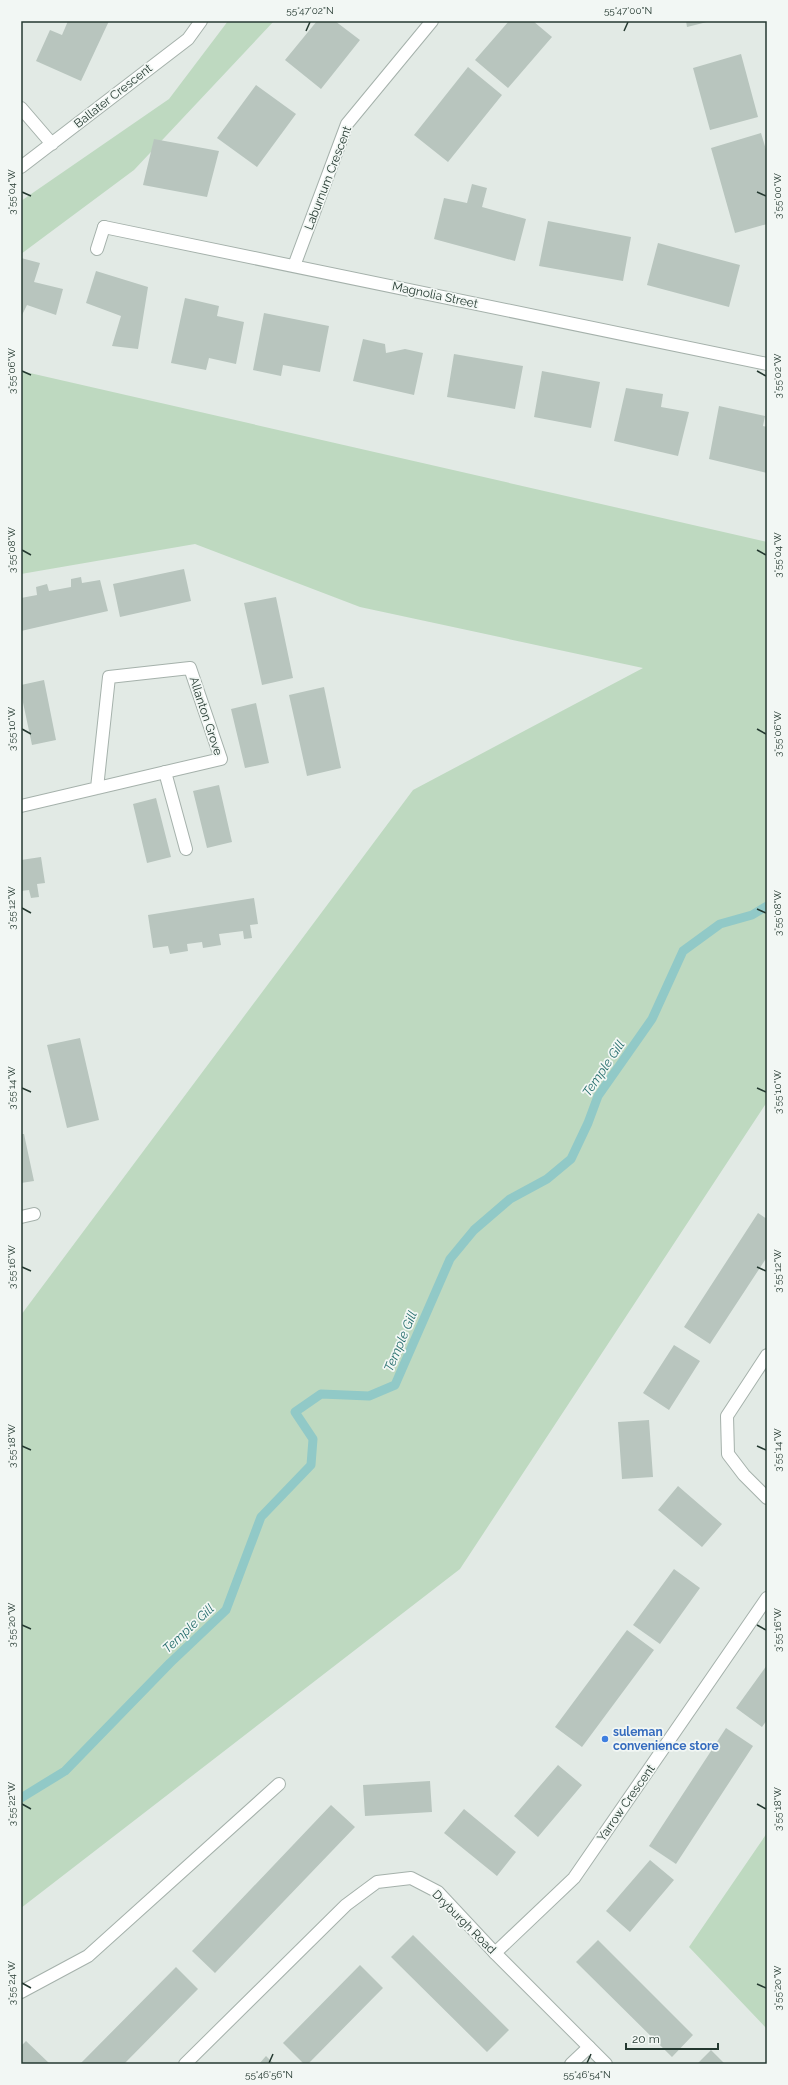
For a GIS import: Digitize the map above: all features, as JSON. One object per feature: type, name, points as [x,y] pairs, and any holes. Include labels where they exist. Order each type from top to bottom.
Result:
[{"type":"street","name":"Ballater Crescent","points":[[21,167],[188,38],[201,21]]},
{"type":"street","name":"Laburnum Crescent","points":[[294,266],[347,124],[432,21]]},
{"type":"street","points":[[21,108],[52,144]]},
{"type":"street","name":"Magnolia Street","points":[[98,249],[104,227],[767,364]]},
{"type":"street","name":"Allanton Grove","points":[[21,806],[222,759],[190,668],[109,677],[97,788]]},
{"type":"street","points":[[165,772],[186,849]]},
{"type":"street","points":[[21,1217],[34,1214]]},
{"type":"street","points":[[767,1356],[727,1416],[728,1454],[744,1476],[767,1498]]},
{"type":"street","name":"Yarrow Crescent","points":[[495,1953],[574,1878],[767,1598]]},
{"type":"street","points":[[21,1992],[88,1956],[279,1784]]},
{"type":"street","name":"Dryburgh Road","points":[[185,2064],[346,1905],[377,1882],[411,1878],[438,1892],[495,1953],[606,2064]]},
{"type":"street","points":[[571,2064],[588,2047]]},
{"type":"green space","points":[[228,21],[274,21],[134,170],[21,254],[21,201],[169,99]]},
{"type":"green space","points":[[21,371],[767,542],[767,1102],[460,1569],[21,1908],[21,1315],[413,790],[643,668],[360,607],[195,544],[21,574]]},
{"type":"green space","points":[[767,1833],[767,2029],[689,1947]]},
{"type":"building","points":[[68,21],[109,21],[81,81],[36,61],[50,30],[62,35]]},
{"type":"building","points":[[317,21],[335,21],[360,40],[321,89],[285,60]]},
{"type":"building","points":[[509,21],[533,21],[552,37],[508,88],[475,60]]},
{"type":"building","points":[[686,21],[707,21],[707,22],[687,27]]},
{"type":"building","points":[[741,54],[758,117],[710,130],[693,68]]},
{"type":"building","points":[[468,67],[502,95],[448,162],[414,135]]},
{"type":"building","points":[[256,85],[296,114],[257,167],[217,138]]},
{"type":"building","points":[[761,133],[767,153],[767,224],[735,233],[711,148]]},
{"type":"building","points":[[154,139],[219,151],[207,197],[143,185]]},
{"type":"building","points":[[472,184],[487,188],[482,207],[526,219],[515,261],[434,239],[444,198],[467,203]]},
{"type":"building","points":[[548,221],[631,237],[623,281],[539,266]]},
{"type":"building","points":[[658,243],[740,265],[729,307],[647,285]]},
{"type":"building","points":[[21,258],[40,263],[34,282],[63,289],[56,315],[27,305],[21,317]]},
{"type":"building","points":[[96,271],[148,287],[138,349],[112,346],[121,316],[86,303]]},
{"type":"building","points":[[185,298],[219,306],[217,316],[244,322],[236,364],[209,358],[206,370],[171,363]]},
{"type":"building","points":[[264,313],[329,326],[320,372],[283,365],[281,376],[253,370]]},
{"type":"building","points":[[363,339],[385,344],[386,353],[405,349],[423,353],[414,395],[353,381]]},
{"type":"building","points":[[454,354],[523,366],[515,409],[447,397]]},
{"type":"building","points":[[542,371],[600,382],[591,428],[534,417]]},
{"type":"building","points":[[626,388],[663,394],[661,407],[689,412],[678,456],[614,441]]},
{"type":"building","points":[[719,406],[765,416],[763,426],[767,427],[767,473],[709,459]]},
{"type":"building","points":[[184,569],[191,601],[120,617],[113,584]]},
{"type":"building","points":[[81,577],[82,583],[100,580],[108,611],[21,631],[21,598],[37,595],[36,587],[47,584],[49,591],[71,587],[71,579]]},
{"type":"building","points":[[276,597],[293,678],[262,685],[244,603]]},
{"type":"building","points":[[44,680],[56,740],[32,745],[21,693],[21,685]]},
{"type":"building","points":[[324,687],[341,768],[307,776],[289,695]]},
{"type":"building","points":[[256,703],[269,763],[245,768],[231,709]]},
{"type":"building","points":[[219,785],[232,842],[207,848],[193,791]]},
{"type":"building","points":[[156,798],[171,857],[147,863],[133,804]]},
{"type":"building","points":[[41,857],[45,883],[37,884],[39,897],[31,898],[29,890],[21,891],[21,860]]},
{"type":"building","points":[[254,898],[258,924],[250,925],[252,938],[244,939],[243,931],[219,934],[221,945],[203,948],[202,942],[187,944],[188,951],[170,954],[168,946],[153,948],[148,915]]},
{"type":"building","points":[[80,1038],[99,1120],[67,1128],[47,1045]]},
{"type":"building","points":[[21,1134],[24,1134],[34,1181],[21,1183]]},
{"type":"building","points":[[758,1213],[767,1219],[767,1257],[710,1344],[684,1327]]},
{"type":"building","points":[[674,1345],[700,1361],[669,1410],[643,1393]]},
{"type":"building","points":[[649,1420],[653,1477],[622,1479],[618,1422]]},
{"type":"building","points":[[678,1486],[722,1524],[702,1547],[658,1510]]},
{"type":"building","points":[[674,1569],[700,1588],[660,1644],[633,1625]]},
{"type":"building","points":[[627,1630],[654,1650],[582,1747],[555,1727]]},
{"type":"building","points":[[767,1665],[767,1720],[762,1727],[736,1708]]},
{"type":"building","points":[[726,1728],[753,1746],[676,1864],[649,1846]]},
{"type":"building","points":[[558,1765],[582,1785],[538,1837],[514,1816]]},
{"type":"building","points":[[430,1781],[432,1812],[365,1816],[363,1785]]},
{"type":"building","points":[[331,1805],[355,1827],[215,1973],[192,1951]]},
{"type":"building","points":[[464,1809],[516,1852],[497,1876],[444,1833]]},
{"type":"building","points":[[650,1860],[674,1880],[630,1932],[606,1911]]},
{"type":"building","points":[[413,1935],[509,2030],[487,2052],[391,1957]]},
{"type":"building","points":[[598,1940],[693,2035],[672,2057],[576,1962]]},
{"type":"building","points":[[360,1965],[383,1988],[308,2064],[304,2064],[283,2043]]},
{"type":"building","points":[[176,1967],[198,1989],[124,2064],[82,2064],[81,2063]]},
{"type":"building","points":[[26,2041],[50,2064],[21,2064],[21,2046]]},
{"type":"building","points":[[711,2050],[725,2064],[697,2064]]},
{"type":"building","points":[[266,2056],[274,2064],[259,2064]]},
{"type":"waterway","name":"Temple Gill","points":[[21,1798],[65,1771],[170,1663],[226,1610],[261,1517],[311,1465],[313,1439],[295,1412],[321,1394],[369,1396],[395,1385],[450,1259],[474,1230],[510,1199],[547,1179],[571,1159],[588,1123],[598,1096],[652,1019],[683,951],[720,924],[752,915],[767,906]]},
{"type":"place","name":"suleman convenience store","points":[[605,1739]]}]
